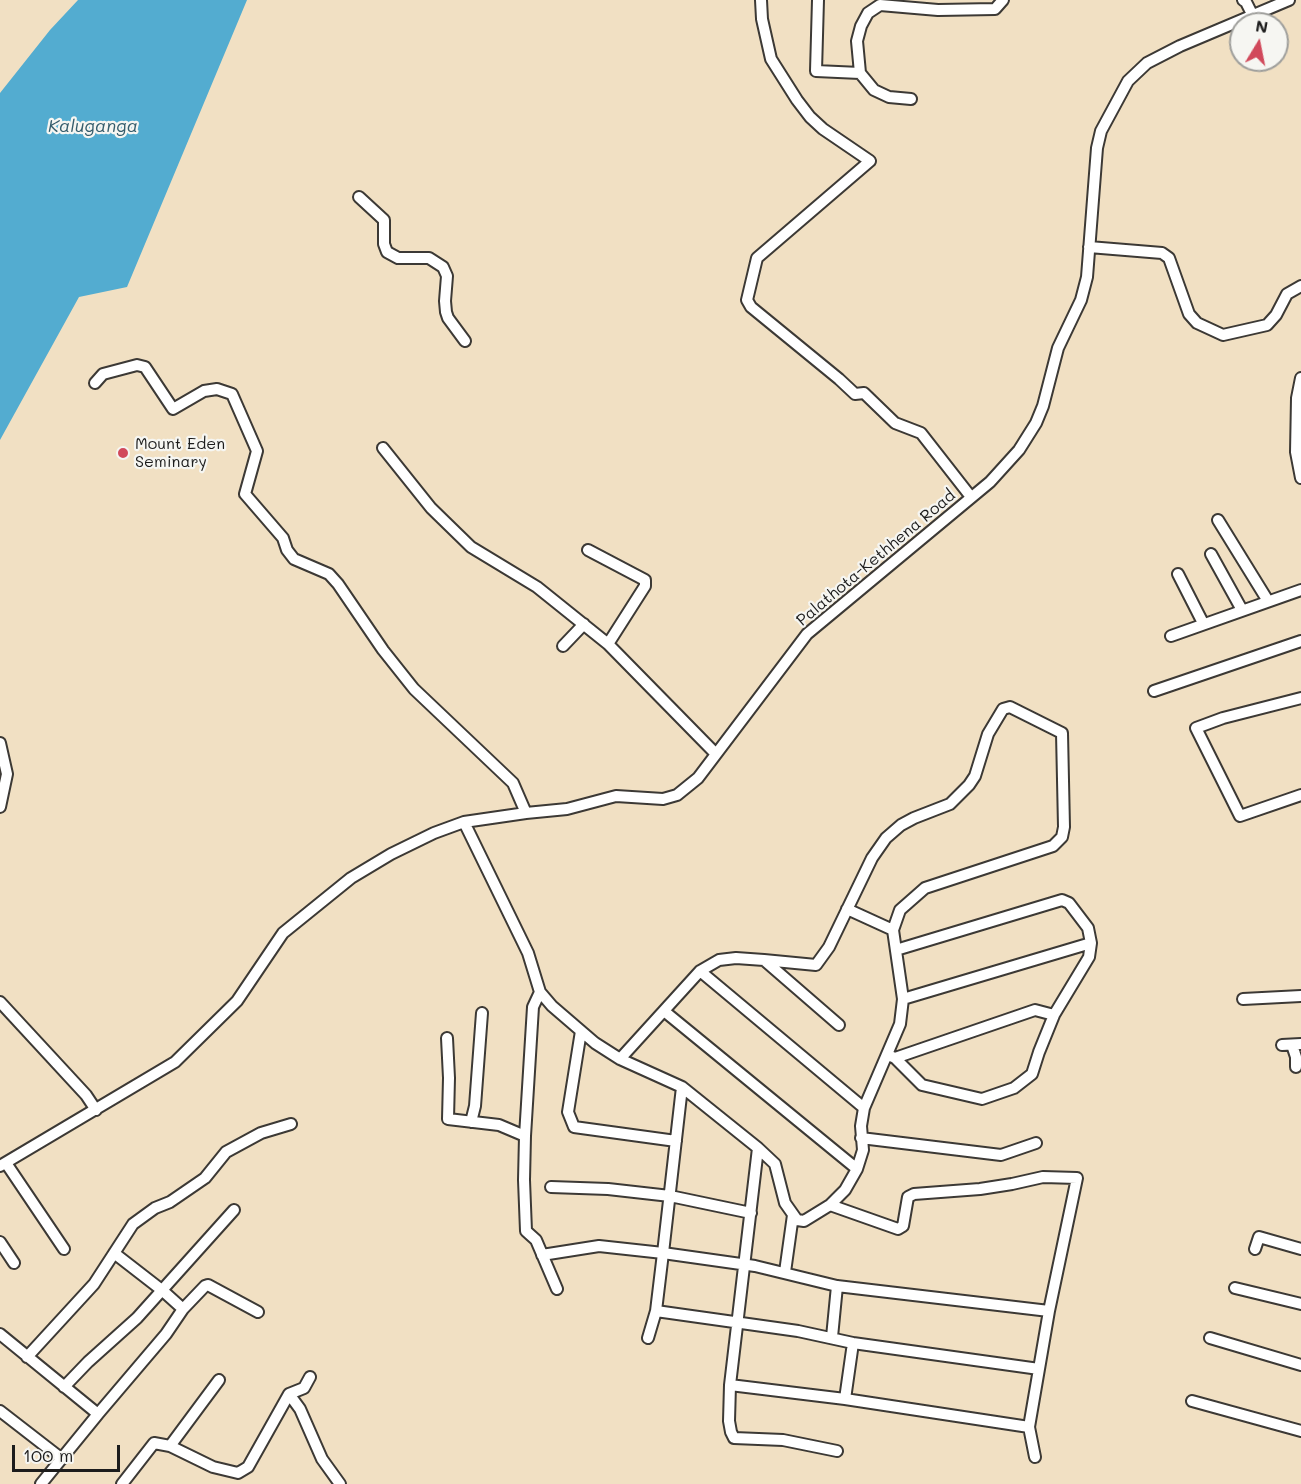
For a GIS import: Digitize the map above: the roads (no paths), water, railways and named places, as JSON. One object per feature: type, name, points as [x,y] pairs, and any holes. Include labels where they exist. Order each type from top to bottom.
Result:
[{"type":"street","points":[[761,0],[762,19],[771,59],[797,100],[823,129],[870,161],[757,258],[747,300],[751,307],[855,394],[864,393],[895,423],[921,434],[971,497]]},
{"type":"street","points":[[818,0],[816,71],[860,73]]},
{"type":"street","points":[[910,99],[889,97],[874,90],[860,73],[857,41],[861,26],[875,3],[938,10],[996,9],[1003,0]]},
{"type":"street","name":"Palathota-Kethhena Road","points":[[1262,12],[1289,0]]},
{"type":"street","name":"Palathota-Kethhena Road","points":[[3,1164],[175,1062],[237,1001],[283,933],[351,878],[391,854],[434,833],[464,822],[567,809],[616,796],[663,799],[677,795],[698,778],[807,634],[1009,463],[1035,423],[1043,406],[1058,348],[1081,300],[1087,277],[1097,148],[1101,131],[1128,81],[1148,63],[1229,26]]},
{"type":"street","points":[[359,197],[384,220],[384,244],[387,252],[398,258],[429,258],[443,267],[447,276],[446,312],[465,341]]},
{"type":"street","points":[[1089,247],[1162,254],[1169,258],[1189,314],[1197,323],[1223,335],[1267,325],[1276,315],[1287,294],[1301,286]]},
{"type":"street","points":[[95,383],[103,374],[137,365],[145,367],[173,410],[204,391],[217,388],[232,394],[257,451],[245,494],[283,538],[287,550],[294,559],[329,574],[338,584],[383,650],[414,689],[513,783],[526,813]]},
{"type":"street","points":[[1301,378],[1297,398],[1296,453],[1301,478]]},
{"type":"street","points":[[383,448],[431,508],[471,547],[537,587],[608,644],[715,753]]},
{"type":"street","points":[[1218,520],[1268,601]]},
{"type":"street","points":[[588,550],[645,580],[645,586],[608,644]]},
{"type":"street","points":[[1210,555],[1242,610]]},
{"type":"street","points":[[1178,574],[1203,623]]},
{"type":"street","points":[[1171,636],[1301,590]]},
{"type":"street","points":[[563,646],[584,624]]},
{"type":"street","points":[[1154,691],[1301,641]]},
{"type":"street","points":[[1301,698],[1223,718],[1196,728],[1240,816],[1301,795]]},
{"type":"street","points":[[464,822],[528,953],[540,992],[552,1006],[595,1043],[620,1059],[682,1088],[758,1148],[775,1164],[786,1203],[793,1215],[797,1220],[804,1221],[830,1205],[845,1190],[857,1169],[863,1150],[861,1138],[864,1107],[891,1056],[900,1024],[903,999],[893,930],[900,910],[925,888],[1053,846],[1062,837],[1064,827],[1062,733],[1010,707],[1004,709],[988,734],[975,776],[969,785],[950,804],[914,818],[901,825],[886,838],[872,858],[829,947],[816,965],[736,958],[719,960],[700,971],[620,1059]]},
{"type":"street","points":[[0,743],[8,774],[0,807]]},
{"type":"street","points":[[891,1056],[922,1085],[982,1099],[1014,1088],[1032,1074],[1054,1015],[1089,957],[1091,943],[1088,927],[1069,903],[1062,900],[896,950]]},
{"type":"street","points":[[847,909],[893,930]]},
{"type":"street","points":[[903,999],[1091,943]]},
{"type":"street","points":[[764,960],[839,1024]]},
{"type":"street","points":[[700,971],[864,1107]]},
{"type":"street","points":[[540,992],[533,1007],[525,1136],[526,1231],[536,1240],[557,1289]]},
{"type":"street","points":[[1243,999],[1301,996]]},
{"type":"street","points":[[0,1002],[86,1095],[96,1110]]},
{"type":"street","points":[[891,1056],[1035,1010],[1054,1015]]},
{"type":"street","points":[[664,1011],[857,1169]]},
{"type":"street","points":[[471,1122],[475,1106],[482,1013]]},
{"type":"street","points":[[581,1030],[568,1112],[574,1127],[676,1141]]},
{"type":"street","points":[[447,1038],[448,1119],[499,1125],[525,1136]]},
{"type":"street","points":[[1292,1045],[1296,1067]]},
{"type":"street","points":[[648,1338],[656,1311],[682,1088]]},
{"type":"street","points":[[27,1357],[94,1284],[133,1224],[155,1208],[170,1202],[206,1178],[226,1152],[261,1133],[291,1124]]},
{"type":"street","points":[[861,1138],[1001,1155],[1036,1143]]},
{"type":"street","points":[[758,1148],[736,1323],[730,1385],[730,1432],[734,1438],[783,1440],[837,1451]]},
{"type":"street","points":[[3,1164],[64,1249]]},
{"type":"street","points":[[830,1205],[898,1229],[903,1226],[908,1197],[914,1194],[980,1189],[1043,1177],[1077,1178],[1049,1311],[1029,1427],[1035,1457]]},
{"type":"street","points":[[551,1187],[670,1196],[751,1214]]},
{"type":"street","points":[[64,1387],[163,1291],[234,1210]]},
{"type":"street","points":[[785,1272],[793,1215]]},
{"type":"street","points":[[1255,1249],[1259,1237],[1301,1250]]},
{"type":"street","points":[[0,1242],[15,1263]]},
{"type":"street","points":[[542,1255],[600,1246],[744,1264],[837,1286],[1049,1311]]},
{"type":"street","points":[[114,1253],[163,1291],[183,1310]]},
{"type":"street","points":[[41,1484],[205,1286],[208,1285],[258,1312]]},
{"type":"street","points":[[832,1337],[837,1286]]},
{"type":"street","points":[[1235,1288],[1301,1304]]},
{"type":"street","points":[[656,1311],[798,1331],[853,1343],[1039,1369]]},
{"type":"street","points":[[0,1334],[98,1414]]},
{"type":"street","points":[[1210,1338],[1301,1365]]},
{"type":"street","points":[[845,1399],[853,1343]]},
{"type":"street","points":[[122,1484],[154,1443],[170,1446],[213,1467],[238,1473],[248,1467],[289,1394],[304,1388],[310,1377]]},
{"type":"street","points":[[170,1446],[219,1380]]},
{"type":"street","points":[[730,1385],[845,1399],[1029,1427]]},
{"type":"street","points":[[289,1394],[300,1409],[322,1458],[340,1484]]},
{"type":"street","points":[[1192,1401],[1301,1431]]},
{"type":"street","points":[[0,1411],[62,1459]]},
{"type":"water","name":"Kaluganga","points":[[78,0],[247,0],[127,287],[79,297],[0,440],[0,93],[50,30]]},
{"type":"place","name":"Mount Eden Seminary","points":[[123,453]]}]
